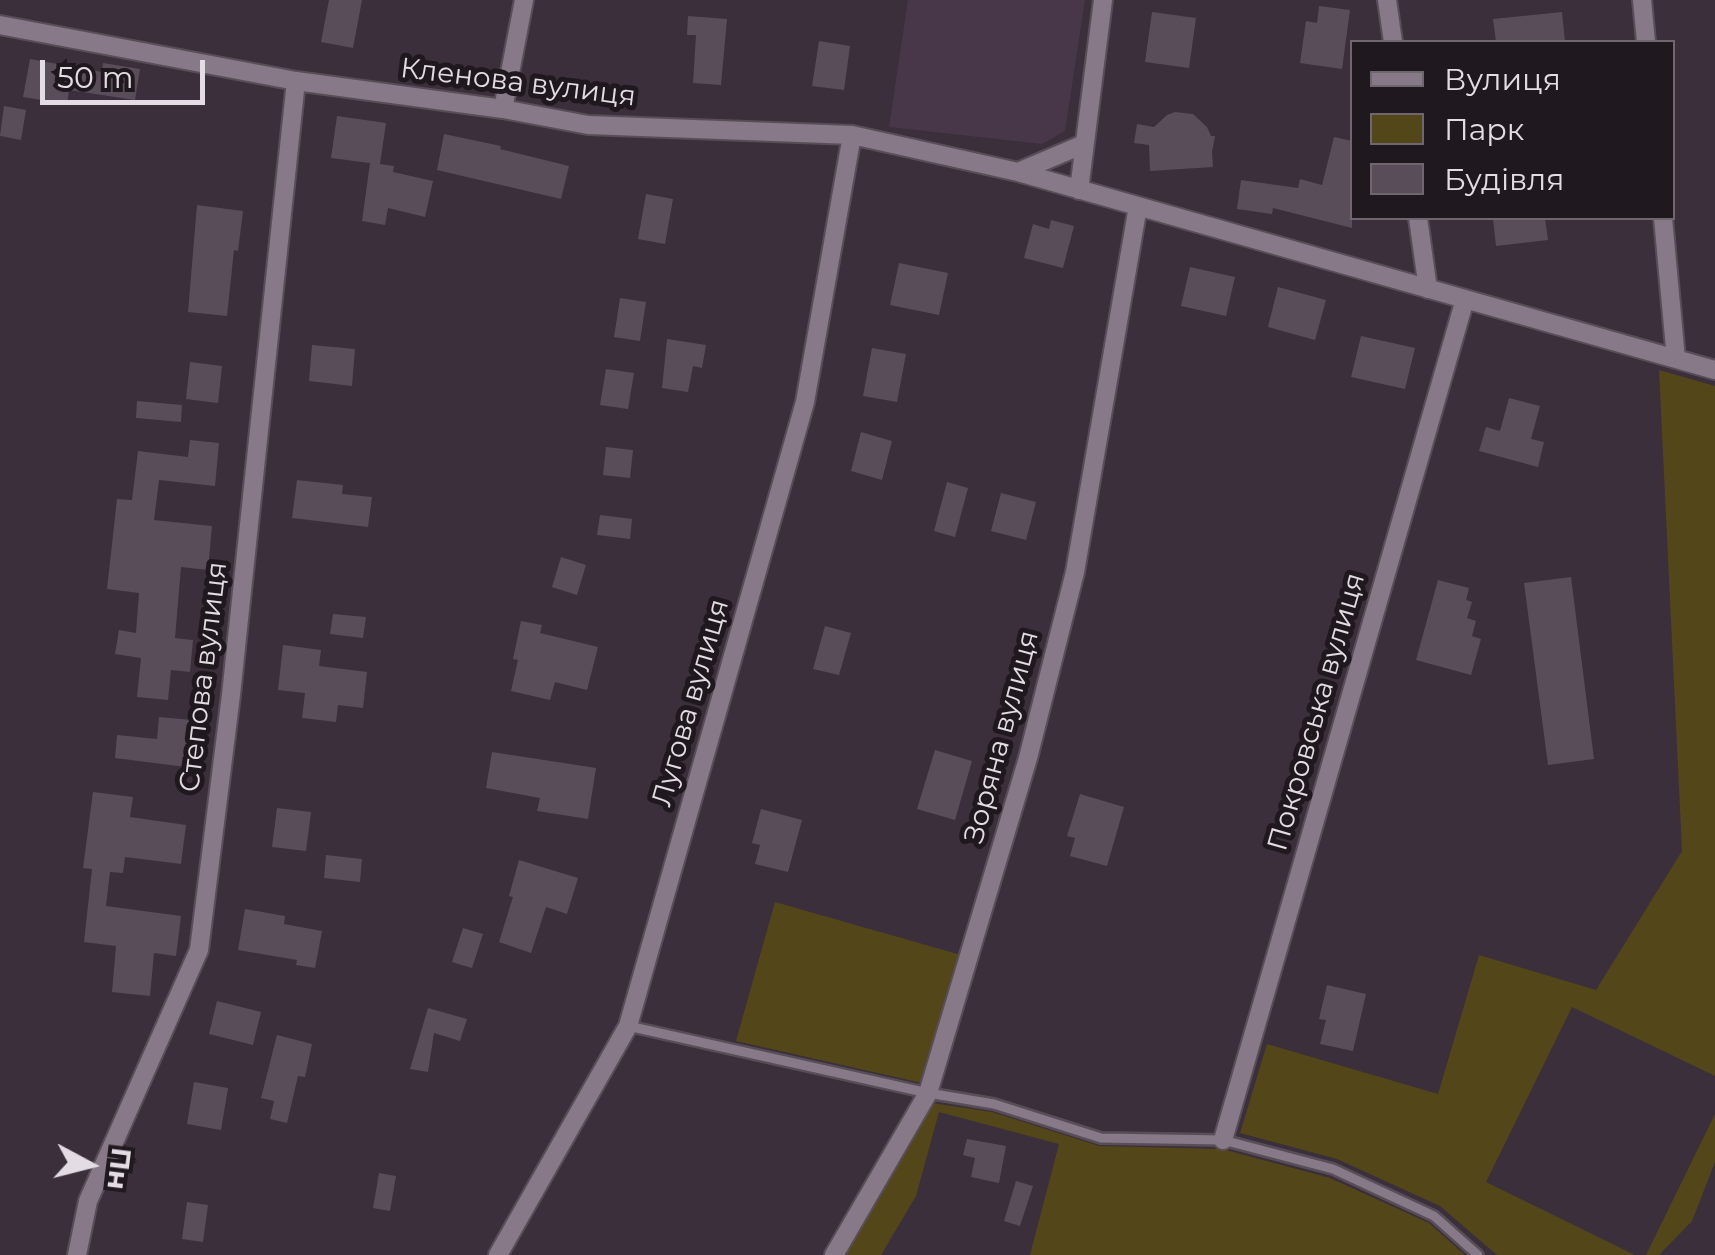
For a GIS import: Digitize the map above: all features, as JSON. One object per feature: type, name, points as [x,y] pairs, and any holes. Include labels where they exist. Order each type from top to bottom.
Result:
[{"type":"street","points":[[503,109],[524,0]]},
{"type":"street","points":[[1078,190],[1103,0]]},
{"type":"street","points":[[1387,0],[1393,40]]},
{"type":"street","points":[[1642,0],[1646,40]]},
{"type":"street","name":"Кленова вулиця","points":[[0,25],[296,81],[503,109],[588,125],[852,135],[1018,172],[1715,370]]},
{"type":"street","name":"Степова вулиця","points":[[77,1255],[88,1200],[199,950],[231,695],[296,81]]},
{"type":"street","name":"Лугова вулиця","points":[[498,1255],[628,1026],[805,402],[852,135]]},
{"type":"street","points":[[1018,172],[1084,144]]},
{"type":"street","name":"Зоряна вулиця","points":[[834,1255],[928,1093],[1028,758],[1074,572],[1138,206]]},
{"type":"street","points":[[1418,220],[1428,289]]},
{"type":"street","points":[[1663,220],[1676,359]]},
{"type":"street","name":"Покровська вулиця","points":[[1223,1140],[1464,299]]},
{"type":"lane","points":[[628,1026],[994,1104],[1101,1138],[1223,1140],[1333,1169],[1434,1216],[1478,1255]]},
{"type":"shaded area","points":[[908,0],[1085,0],[1065,131],[1042,144],[889,127]]},
{"type":"green space","points":[[1659,370],[1715,386],[1715,1076],[1572,1007],[1486,1182],[1635,1255],[1497,1255],[1440,1206],[1337,1159],[1240,1133],[1267,1044],[1438,1094],[1479,955],[1596,990],[1682,851]]},
{"type":"green space","points":[[775,902],[961,955],[922,1083],[736,1041]]},
{"type":"green space","points":[[932,1103],[992,1112],[1099,1146],[1222,1149],[1330,1178],[1429,1223],[1465,1255],[1030,1255],[1059,1144],[939,1112],[916,1196],[881,1255],[844,1255]]},
{"type":"green space","points":[[1715,1114],[1715,1162],[1692,1221],[1659,1255],[1646,1255]]},
{"type":"building","points":[[329,0],[362,0],[353,48],[321,42]]},
{"type":"building","points":[[1319,6],[1350,10],[1342,69],[1300,63],[1306,21],[1317,23]]},
{"type":"building","points":[[1152,12],[1196,18],[1189,68],[1145,62]]},
{"type":"building","points":[[1562,12],[1565,40],[1496,40],[1493,19]]},
{"type":"building","points":[[688,16],[727,19],[721,85],[693,83],[696,35],[687,35]]},
{"type":"building","points":[[819,41],[850,46],[844,90],[812,86]]},
{"type":"building","points":[[30,59],[102,72],[103,63],[140,69],[135,100],[69,90],[67,104],[23,97]]},
{"type":"building","points":[[4,106],[26,110],[21,140],[0,136]]},
{"type":"building","points":[[1175,112],[1193,114],[1215,136],[1213,167],[1150,171],[1149,145],[1134,143],[1137,124],[1154,127]]},
{"type":"building","points":[[337,116],[386,123],[380,164],[394,166],[393,172],[433,181],[425,217],[388,208],[385,225],[362,221],[370,163],[331,158]]},
{"type":"building","points":[[444,134],[569,166],[561,199],[437,170]]},
{"type":"building","points":[[1334,137],[1350,141],[1352,228],[1273,208],[1272,214],[1237,209],[1241,180],[1298,188],[1300,179],[1322,185]]},
{"type":"building","points":[[646,194],[673,199],[665,244],[638,239]]},
{"type":"building","points":[[197,205],[243,211],[238,251],[234,250],[227,316],[188,312]]},
{"type":"building","points":[[1051,220],[1074,226],[1063,268],[1024,258],[1033,224],[1049,229]]},
{"type":"building","points":[[1493,220],[1545,220],[1548,240],[1496,246]]},
{"type":"building","points":[[899,263],[948,273],[939,315],[890,305]]},
{"type":"building","points":[[1190,267],[1235,277],[1226,316],[1181,306]]},
{"type":"building","points":[[1278,287],[1326,300],[1315,340],[1268,327]]},
{"type":"building","points":[[620,298],[646,302],[640,341],[614,337]]},
{"type":"building","points":[[1361,336],[1415,348],[1405,389],[1351,377]]},
{"type":"building","points":[[667,339],[706,345],[702,368],[693,366],[688,392],[662,388]]},
{"type":"building","points":[[312,345],[355,349],[352,386],[309,381]]},
{"type":"building","points":[[872,348],[906,354],[897,402],[863,396]]},
{"type":"building","points":[[190,362],[222,366],[218,403],[186,399]]},
{"type":"building","points":[[606,369],[634,373],[628,409],[600,405]]},
{"type":"building","points":[[1509,398],[1540,406],[1531,439],[1544,442],[1538,467],[1479,451],[1486,427],[1500,431]]},
{"type":"building","points":[[137,401],[182,405],[181,422],[136,418]]},
{"type":"building","points":[[861,432],[892,441],[882,480],[851,471]]},
{"type":"building","points":[[190,440],[219,443],[215,486],[159,480],[154,520],[212,526],[208,570],[181,567],[175,638],[193,640],[190,672],[171,670],[168,700],[137,697],[141,658],[115,654],[119,630],[136,633],[139,593],[107,589],[117,499],[132,500],[138,451],[188,457]]},
{"type":"building","points":[[606,447],[633,450],[630,478],[603,475]]},
{"type":"building","points":[[297,480],[343,485],[342,494],[372,497],[368,527],[292,518]]},
{"type":"building","points":[[947,482],[968,488],[955,537],[934,531]]},
{"type":"building","points":[[1001,493],[1036,502],[1026,540],[991,531]]},
{"type":"building","points":[[600,515],[632,519],[630,539],[597,535]]},
{"type":"building","points":[[561,557],[586,565],[577,595],[552,587]]},
{"type":"building","points":[[1571,577],[1594,759],[1548,765],[1524,583]]},
{"type":"building","points":[[1438,580],[1469,588],[1466,600],[1472,602],[1467,618],[1476,621],[1472,636],[1481,639],[1471,675],[1416,660]]},
{"type":"building","points":[[333,614],[366,617],[363,638],[330,634]]},
{"type":"building","points":[[521,621],[542,625],[540,633],[598,647],[587,690],[555,682],[550,700],[511,691]]},
{"type":"building","points":[[825,626],[851,633],[839,675],[813,669]]},
{"type":"building","points":[[283,645],[321,650],[319,666],[367,672],[363,708],[338,705],[336,722],[302,718],[305,693],[278,690]]},
{"type":"building","points":[[159,717],[192,720],[186,767],[115,758],[117,735],[157,739]]},
{"type":"building","points":[[935,750],[972,761],[955,820],[917,809]]},
{"type":"building","points":[[492,752],[596,768],[588,819],[537,811],[540,798],[486,788]]},
{"type":"building","points":[[93,792],[133,797],[130,817],[186,825],[181,864],[125,857],[123,873],[110,872],[106,906],[181,916],[176,956],[154,953],[150,996],[112,992],[116,946],[84,942],[92,869],[83,868]]},
{"type":"building","points":[[1080,794],[1124,807],[1107,866],[1070,856],[1075,838],[1067,836]]},
{"type":"building","points":[[277,808],[311,812],[306,851],[272,847]]},
{"type":"building","points":[[761,809],[802,820],[788,872],[755,864],[760,845],[752,843]]},
{"type":"building","points":[[326,855],[362,859],[360,882],[324,878]]},
{"type":"building","points":[[519,860],[578,878],[567,914],[546,907],[531,953],[499,942]]},
{"type":"building","points":[[245,909],[285,916],[284,924],[322,931],[315,968],[296,965],[297,960],[238,950]]},
{"type":"building","points":[[463,928],[483,934],[472,968],[452,962]]},
{"type":"building","points":[[1327,985],[1366,994],[1353,1051],[1320,1044],[1326,1020],[1319,1019]]},
{"type":"building","points":[[217,1001],[261,1012],[253,1045],[209,1034]]},
{"type":"building","points":[[428,1008],[467,1019],[460,1041],[434,1033],[428,1072],[410,1069]]},
{"type":"building","points":[[277,1035],[312,1044],[305,1077],[298,1076],[287,1123],[270,1119],[274,1101],[261,1098]]},
{"type":"building","points":[[194,1082],[228,1088],[221,1130],[187,1124]]},
{"type":"building","points":[[967,1139],[1006,1146],[999,1183],[971,1177],[975,1158],[963,1155]]},
{"type":"building","points":[[379,1173],[396,1176],[390,1211],[373,1208]]},
{"type":"building","points":[[1016,1181],[1033,1186],[1020,1226],[1004,1221]]},
{"type":"building","points":[[187,1202],[208,1205],[203,1242],[182,1239]]}]
